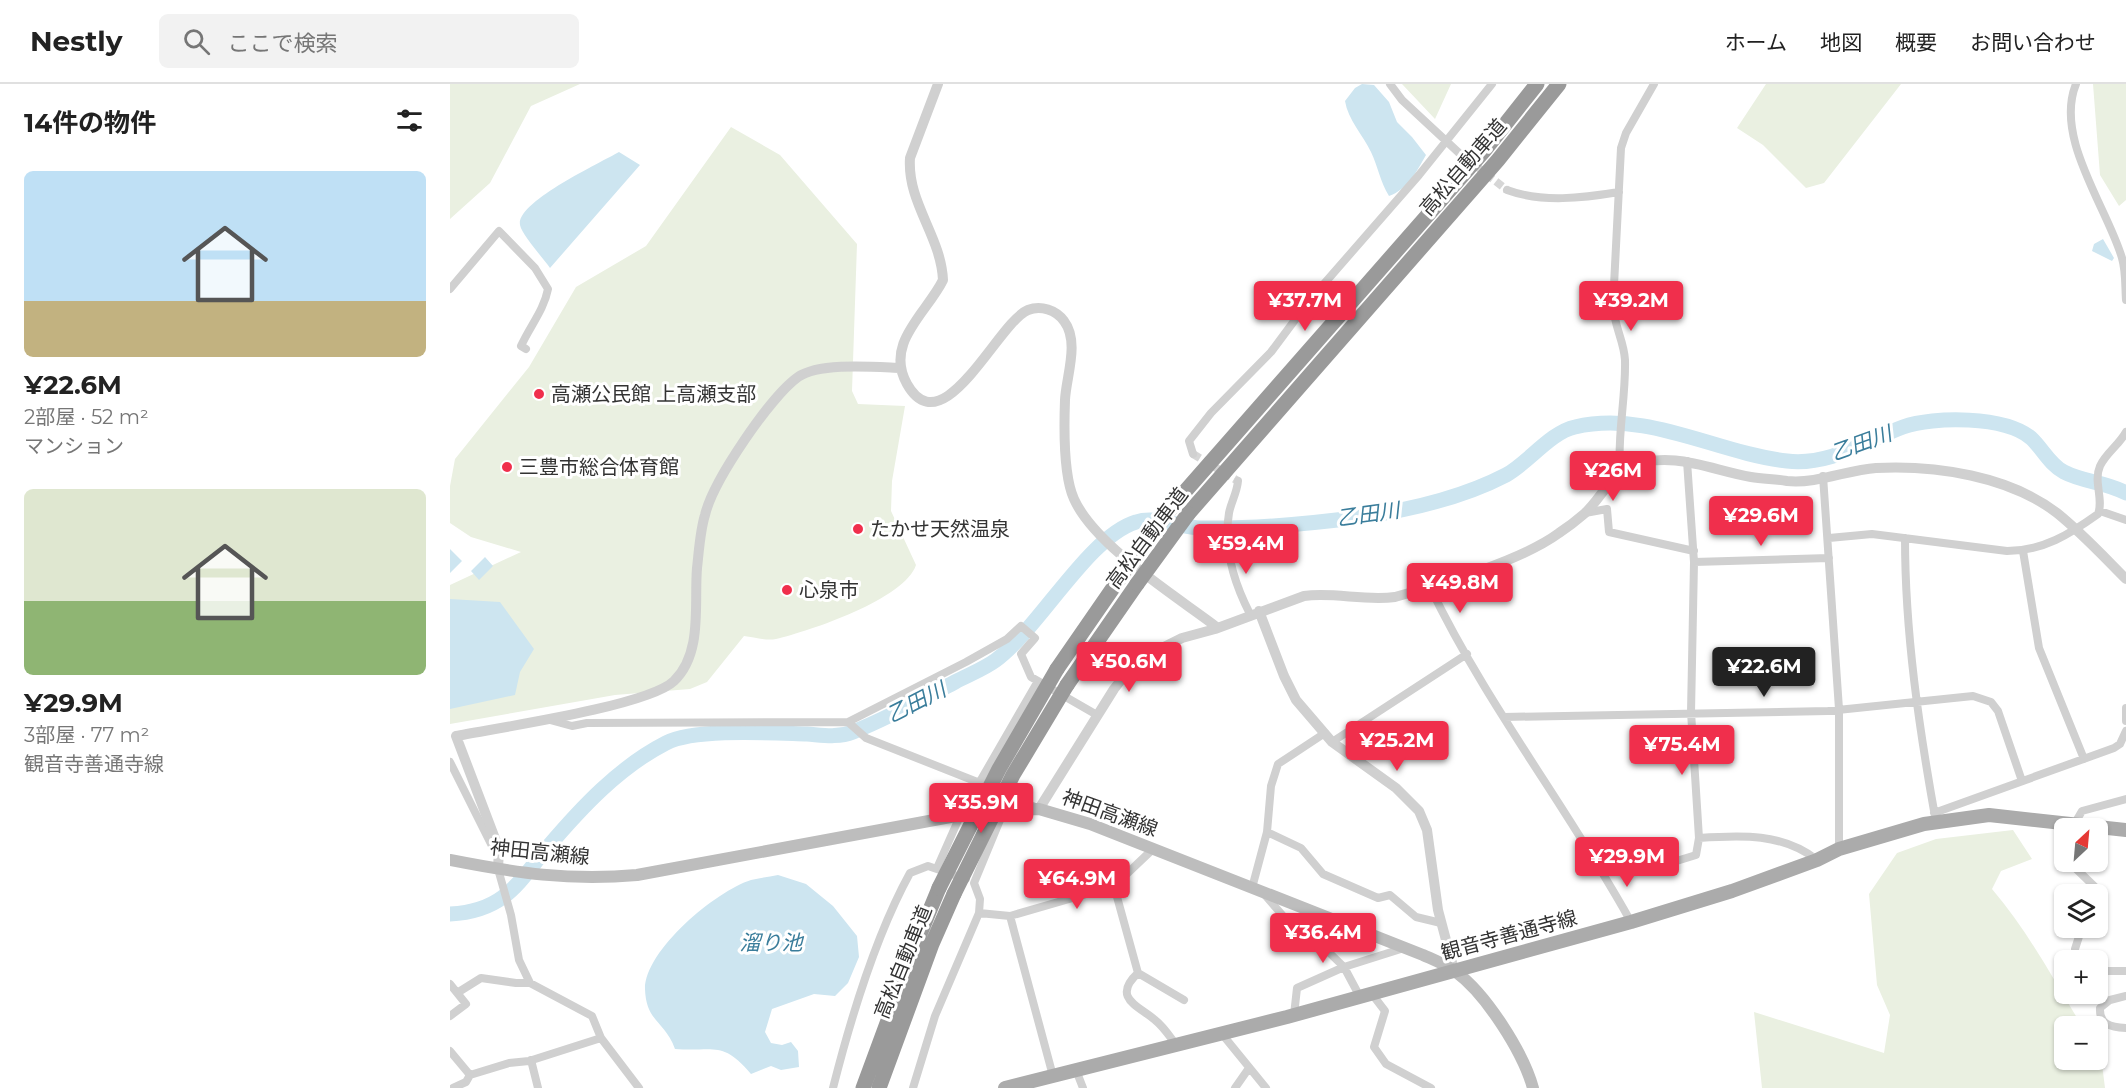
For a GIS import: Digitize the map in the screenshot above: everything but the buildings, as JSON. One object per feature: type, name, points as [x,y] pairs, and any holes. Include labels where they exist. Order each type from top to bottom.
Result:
[{"type":"highway","name":"高松自動車道","points":[[863,1088],[939,888],[999,769],[1057,669],[1174,504],[1484,151],[1537,84]]},
{"type":"highway","name":"高松自動車道","points":[[879,1088],[932,944],[954,894],[1013,775],[1067,685],[1188,514],[1498,160],[1560,84]]},
{"type":"main road","name":"神田高瀬線","points":[[450,860],[498,864],[521,873],[573,879],[637,875],[960,816],[1005,809],[1039,809],[1072,818],[1153,849],[1405,948],[1454,970],[1475,988],[1509,1037],[1520,1056],[1533,1088]]},
{"type":"main road","name":"観音寺善通寺線","points":[[1005,1088],[1294,1016],[1631,922],[1732,891],[1817,860],[1839,849],[1935,818],[1989,815],[2054,821]]},
{"type":"main road","name":"観音寺善通寺線","points":[[2108,828],[2126,830]]},
{"type":"street","points":[[938,84],[910,158],[909,170],[916,200],[939,255],[943,280],[911,326],[899,360],[912,393],[921,400],[941,400],[965,381],[1015,319],[1027,310],[1039,308],[1058,314],[1066,323],[1071,342],[1065,399],[1069,480],[1074,498],[1101,538],[1218,628]]},
{"type":"street","points":[[1390,84],[1402,100],[1458,152]]},
{"type":"street","points":[[1193,454],[1189,441],[1211,413],[1271,352],[1310,301],[1419,175],[1492,84]]},
{"type":"street","points":[[1620,473],[1618,450],[1625,363],[1624,348],[1614,325],[1613,305],[1619,192],[1624,141],[1654,84]]},
{"type":"street","points":[[2076,84],[2070,104],[2074,139],[2123,260],[2126,300]]},
{"type":"street","points":[[1507,190],[1532,197],[1588,196],[1619,192]]},
{"type":"street","points":[[450,289],[499,231],[535,268],[548,290],[545,305],[529,328],[521,346],[526,349]]},
{"type":"street","points":[[498,864],[499,849],[453,736],[546,719],[650,694],[673,682],[684,667],[692,650],[696,622],[697,569],[705,513],[719,481],[751,432],[799,376],[822,369],[901,368]]},
{"type":"street","points":[[2100,511],[2097,481],[2100,467],[2126,432]]},
{"type":"street","points":[[848,722],[866,738],[1010,795],[1039,809],[1098,715],[1136,661],[1173,642],[1218,628],[1254,613],[1318,594],[1374,599],[1395,597],[1430,587],[1519,554],[1557,535],[1585,513],[1620,473],[1631,466],[1652,461],[1687,461],[1752,477],[1792,481],[1874,468],[1937,469],[2010,488],[2043,503],[2074,528],[2126,579]]},
{"type":"street","points":[[1600,869],[1610,865],[1644,871],[1696,855],[1699,837],[1691,712],[1694,551],[1687,461]]},
{"type":"street","points":[[1823,476],[1839,709],[1839,849]]},
{"type":"street","points":[[1238,481],[1236,497],[1229,512],[1229,540],[1235,584],[1254,613],[1296,700],[1328,737],[1396,788],[1419,811],[1427,830],[1442,923],[1454,970]]},
{"type":"street","points":[[1585,513],[1607,508],[1609,532],[1694,551]]},
{"type":"street","points":[[2100,511],[2126,520]]},
{"type":"street","points":[[1829,538],[1872,534],[2023,551],[2051,544],[2100,511]]},
{"type":"street","points":[[1905,538],[1905,592],[1917,700],[1935,818],[2022,781],[2120,744],[2126,731]]},
{"type":"street","points":[[2023,551],[2039,648],[2084,759]]},
{"type":"street","points":[[1694,562],[1829,558]]},
{"type":"street","points":[[1430,587],[1504,717],[1631,922]]},
{"type":"street","points":[[546,719],[572,726],[587,723],[848,722],[966,662],[1007,639],[1021,626],[1035,638],[1022,654],[1030,677],[1098,715]]},
{"type":"street","points":[[1252,888],[1267,832],[1270,786],[1278,764],[1328,737],[1467,654]]},
{"type":"street","points":[[937,868],[960,816],[1038,681]]},
{"type":"street","points":[[1504,717],[1839,709],[1973,696],[1991,702],[1998,711],[2022,781]]},
{"type":"street","points":[[2126,708],[2126,721]]},
{"type":"street","points":[[450,762],[498,864],[511,915],[519,960],[530,983]]},
{"type":"street","points":[[913,1088],[935,1016],[979,913],[980,899],[974,883],[1010,795]]},
{"type":"street","points":[[2078,818],[2082,811],[2126,800]]},
{"type":"street","points":[[1267,832],[1301,848],[1323,874],[1378,898],[1390,895],[1416,917],[1442,923]]},
{"type":"street","points":[[1699,837],[1741,835],[1769,838],[1803,849],[1817,860]]},
{"type":"street","points":[[979,913],[1010,915],[1114,886],[1153,849]]},
{"type":"street","points":[[833,1088],[859,1001],[902,887],[912,871],[924,866],[937,868],[974,883]]},
{"type":"street","points":[[2079,872],[2092,884]]},
{"type":"street","points":[[1114,886],[1138,973],[1184,1000]]},
{"type":"street","points":[[1264,893],[1297,932],[1311,935],[1344,967],[1366,996],[1385,1011],[1374,1047],[1386,1064],[1431,1088]]},
{"type":"street","points":[[1010,915],[1053,1076]]},
{"type":"street","points":[[1294,1016],[1297,988],[1344,967],[1405,948]]},
{"type":"street","points":[[2108,970],[2126,971]]},
{"type":"street","points":[[1138,973],[1133,978],[1127,995],[1129,1000],[1154,1019],[1177,1046]]},
{"type":"street","points":[[457,993],[481,978],[530,983],[592,1016],[601,1038],[639,1088]]},
{"type":"street","points":[[450,984],[466,1004],[450,1016]]},
{"type":"street","points":[[2126,996],[2105,1003],[2100,1008],[2100,1017],[2103,1023],[2112,1027],[2126,1028]]},
{"type":"street","points":[[1222,1034],[1266,1088]]},
{"type":"street","points":[[453,1088],[466,1082],[470,1075],[531,1060],[601,1038]]},
{"type":"street","points":[[450,1051],[470,1075]]},
{"type":"street","points":[[531,1060],[538,1088]]},
{"type":"street","points":[[1235,1088],[1249,1068]]},
{"type":"street","points":[[1076,1070],[1083,1088]]},
{"type":"green space","points":[[450,84],[580,84],[531,106],[490,183],[450,219]]},
{"type":"green space","points":[[1402,84],[1451,84],[1435,119]]},
{"type":"green space","points":[[1766,84],[1901,84],[1824,183],[1806,188],[1763,145],[1737,128]]},
{"type":"green space","points":[[2093,84],[2126,84],[2126,200],[2119,206],[2100,175]]},
{"type":"green space","points":[[731,127],[780,155],[857,244],[852,391],[858,404],[905,406],[892,481],[891,511],[916,565],[908,578],[894,590],[855,612],[811,629],[776,639],[744,636],[707,682],[690,689],[615,695],[450,724],[450,585],[521,552],[471,537],[450,523],[450,486],[455,459],[529,367],[576,287],[646,246]]},
{"type":"green space","points":[[2013,830],[2032,859],[2001,871],[1992,889],[2029,938],[2054,980],[2054,1004],[2069,1004],[2076,1016],[2054,1016],[2054,1070],[2103,1070],[2105,1088],[1762,1088],[1754,1012],[1884,1053],[1890,1015],[1877,985],[1869,894],[1897,853],[1936,839]]},
{"type":"water","points":[[1362,84],[1374,85],[1389,102],[1397,122],[1426,155],[1406,185],[1389,196],[1371,152],[1352,121],[1345,101],[1355,88]]},
{"type":"water","points":[[619,152],[640,165],[550,268],[522,229],[520,225],[522,216],[531,205],[561,184]]},
{"type":"water","points":[[2103,239],[2114,258],[2112,261],[2092,251],[2094,244]]},
{"type":"water","points":[[450,549],[462,561],[450,573]]},
{"type":"water","points":[[485,557],[493,566],[479,580],[471,571]]},
{"type":"water","points":[[450,599],[500,602],[534,649],[520,672],[515,695],[450,709]]},
{"type":"water","name":"溜り池","points":[[778,875],[806,884],[833,906],[857,936],[859,957],[848,983],[835,996],[814,994],[772,1009],[765,1032],[771,1043],[782,1045],[791,1042],[798,1051],[799,1067],[781,1070],[771,1066],[751,1074],[733,1056],[725,1052],[709,1049],[675,1049],[666,1032],[652,1015],[646,1000],[645,989],[648,974],[657,957],[669,940],[685,924],[720,896],[751,880]]},
{"type":"waterway","name":"乙田川","points":[[450,914],[484,907],[509,892],[573,818],[602,790],[632,764],[666,743],[679,738],[714,733],[755,732],[830,736],[847,734],[892,715],[986,666],[1013,645],[1030,627],[1100,545],[1118,531],[1136,522],[1152,520],[1193,527],[1241,528],[1321,522],[1398,511],[1453,497],[1489,483],[1514,470],[1548,441],[1566,430],[1602,423],[1655,428],[1760,457],[1803,462],[1833,456],[1916,423],[1950,420],[1987,422],[2004,425],[2031,438],[2054,465],[2064,472],[2111,486],[2126,493]]},
{"type":"tunnel","points":[[1458,152],[1507,190]]},
{"type":"tunnel","points":[[1193,454],[1238,481]]},
{"type":"place","name":"高瀬公民館 上高瀬支部","points":[[539,394]]},
{"type":"place","name":"三豊市総合体育館","points":[[507,467]]},
{"type":"place","name":"たかせ天然温泉","points":[[858,529]]},
{"type":"place","name":"心泉市","points":[[787,590]]}]
